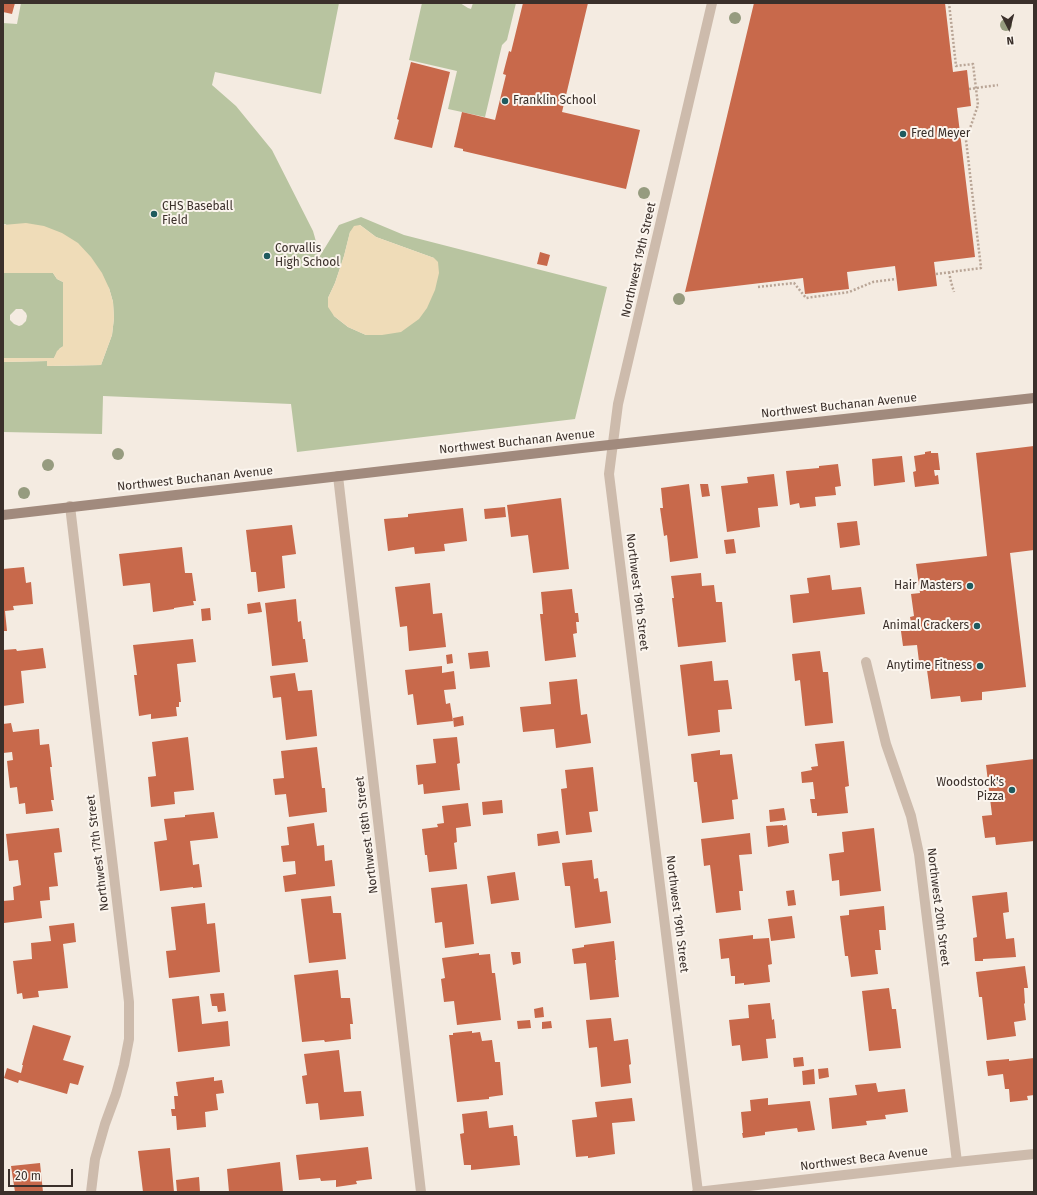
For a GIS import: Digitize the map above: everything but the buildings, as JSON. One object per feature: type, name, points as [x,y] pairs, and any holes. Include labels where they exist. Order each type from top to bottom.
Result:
[{"type":"street","name":"Northwest 19th Street","points":[[698,1192],[609,474],[618,404],[712,3]]},
{"type":"street","name":"Northwest Buchanan Avenue","points":[[3,514],[1034,398]]},
{"type":"street","name":"Northwest 18th Street","points":[[338,476],[421,1192]]},
{"type":"street","name":"Northwest 17th Street","points":[[70,506],[129,1002],[129,1039],[124,1065],[95,1159],[91,1192]]},
{"type":"street","name":"Northwest 20th Street","points":[[866,662],[886,744],[911,816],[919,854],[957,1162]]},
{"type":"street","name":"Northwest Beca Avenue","points":[[698,1192],[1034,1154]]},
{"type":"path","points":[[936,274],[981,268],[966,140],[978,105],[976,88],[973,64],[956,66],[949,3]]},
{"type":"path","points":[[969,89],[998,85]]},
{"type":"path","points":[[949,272],[954,292]]},
{"type":"path","points":[[758,287],[794,283],[806,298],[849,292],[873,282],[896,279]]},
{"type":"green space","name":"Corvallis High School","points":[[21,3],[339,3],[321,94],[215,72],[212,85],[236,106],[272,150],[313,231],[317,245],[318,259],[339,225],[361,217],[404,235],[607,287],[575,419],[297,452],[291,404],[103,396],[102,434],[3,432],[3,362],[48,361],[48,366],[101,365],[112,335],[114,318],[113,302],[109,288],[5,224],[3,225],[3,23],[17,24]],"holes":[[[360,225],[376,237],[434,258],[366,335],[348,327],[334,316],[328,298],[335,283],[350,232]]]},
{"type":"green space","points":[[422,3],[460,3],[471,9],[473,3],[516,3],[507,40],[502,45],[485,117],[448,109],[457,71],[409,60]]},
{"type":"green space","points":[[3,273],[53,273],[57,279],[63,282],[63,347],[60,348],[54,358],[3,358]],"holes":[[[16,309],[22,309],[27,316],[26,321],[19,326],[10,320],[10,315]]]},
{"type":"sand","points":[[26,223],[44,226],[62,233],[78,243],[91,257],[102,273],[109,288],[113,302],[114,318],[112,335],[101,365],[47,366],[47,361],[3,362],[3,358],[54,358],[57,351],[63,346],[63,282],[57,279],[53,273],[3,273],[3,225]]},
{"type":"sand","points":[[360,225],[376,237],[434,258],[438,262],[439,273],[435,290],[427,308],[419,319],[401,332],[382,335],[366,335],[348,327],[334,316],[328,307],[328,298],[335,283],[344,256],[350,232],[354,226]]},
{"type":"place","name":"Franklin School","points":[[505,101]]},
{"type":"place","name":"Fred Meyer","points":[[903,134]]},
{"type":"place","name":"CHS Baseball Field","points":[[154,214]]},
{"type":"place","name":"Corvallis High School","points":[[267,256]]},
{"type":"place","name":"Hair Masters","points":[[970,586]]},
{"type":"place","name":"Animal Crackers","points":[[977,626]]},
{"type":"place","name":"Anytime Fitness","points":[[980,666]]},
{"type":"place","name":"Woodstock's Pizza","points":[[1012,790]]}]
